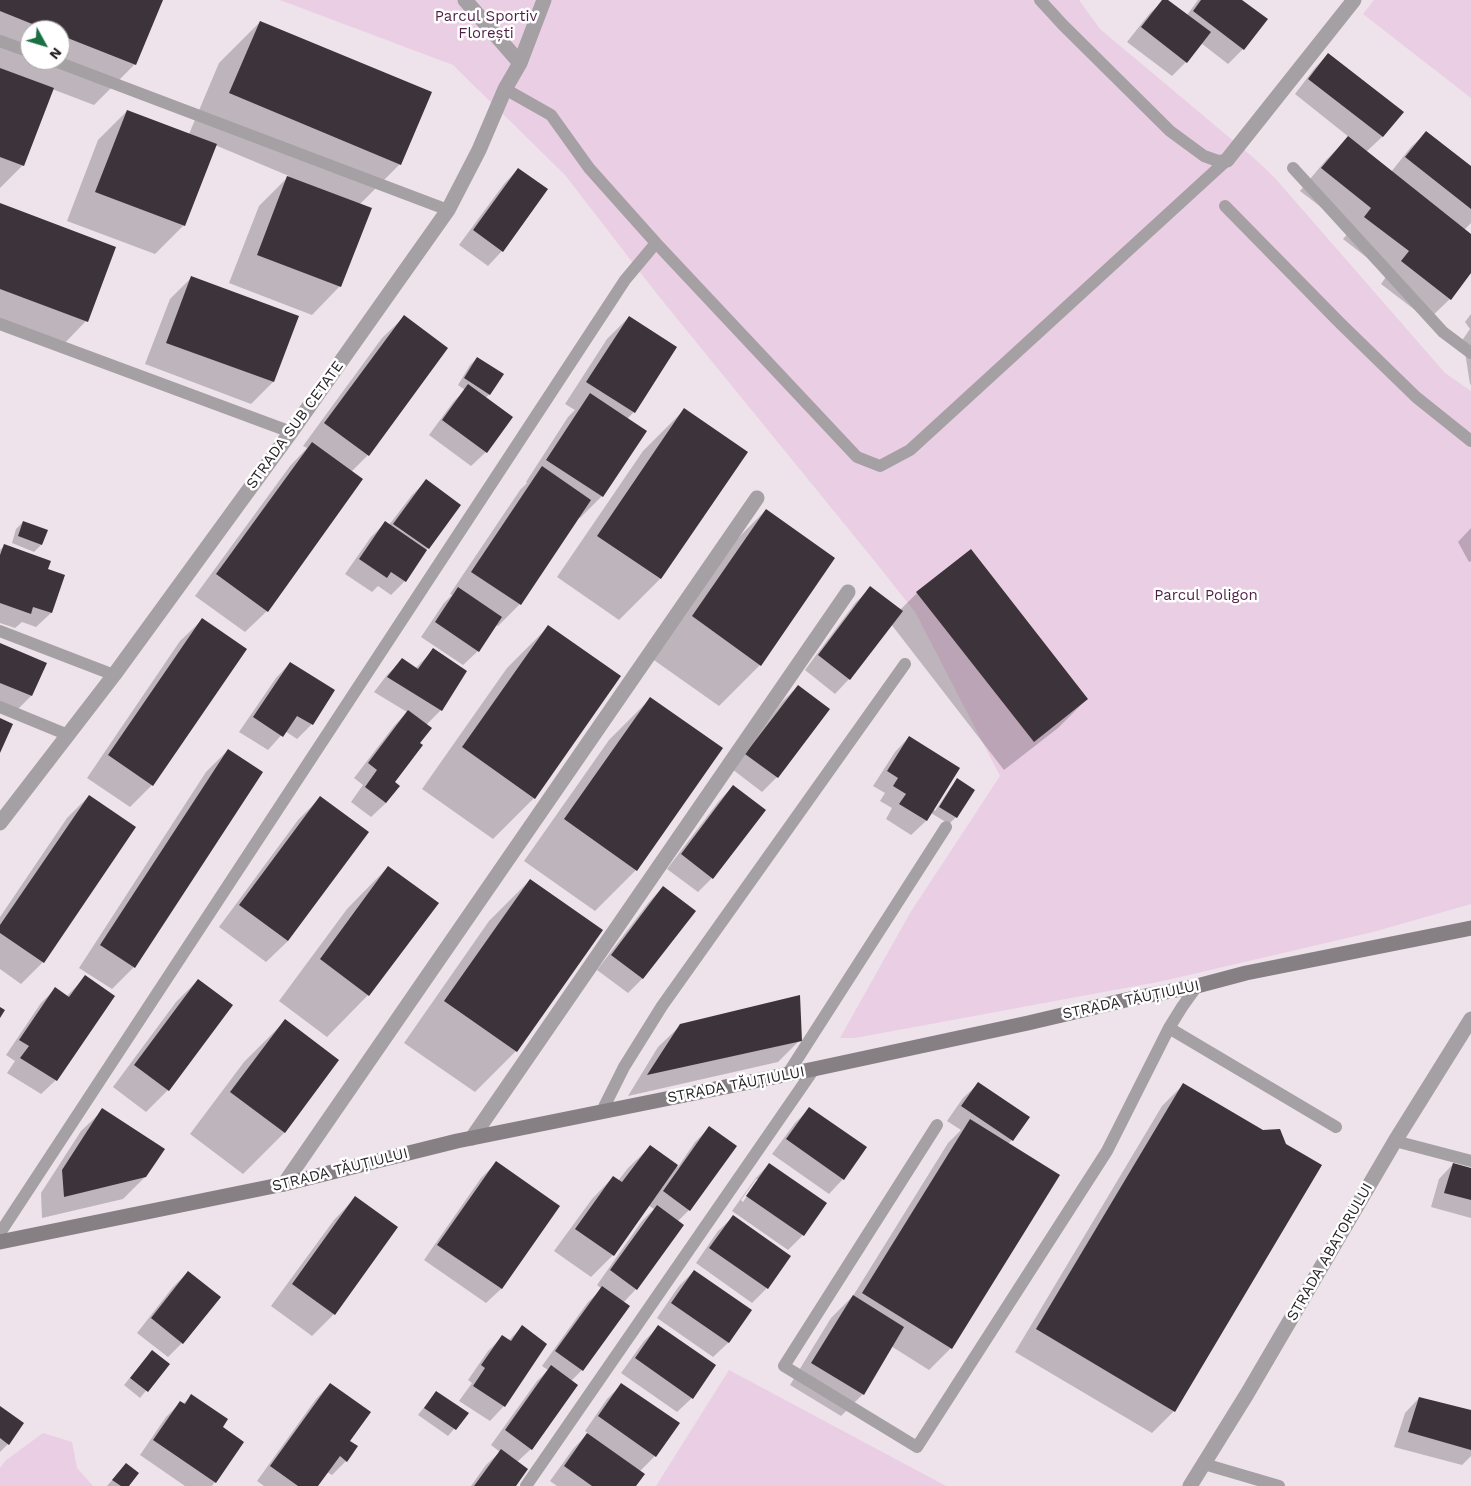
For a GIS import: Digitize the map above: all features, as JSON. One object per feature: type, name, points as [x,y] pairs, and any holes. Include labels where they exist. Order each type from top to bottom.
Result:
[{"type":"main road","name":"STRADA TĂUȚIULUI","points":[[0,1242],[284,1184],[472,1138],[814,1070],[1130,999],[1197,986],[1270,968],[1471,928]]},
{"type":"street","points":[[465,0],[520,63]]},
{"type":"street","name":"STRADA SUB CETATE","points":[[0,823],[114,675],[291,432],[448,210],[479,150],[505,89],[520,63],[544,0]]},
{"type":"street","points":[[1227,160],[1354,0]]},
{"type":"street","points":[[284,1184],[758,498]]},
{"type":"street","points":[[472,1138],[848,592]]},
{"type":"street","name":"STRADA ABATORULUI","points":[[1190,1486],[1247,1394],[1395,1141],[1471,1020]]},
{"type":"lane","points":[[1040,0],[1170,131],[1204,156],[1218,161],[1227,160]]},
{"type":"lane","points":[[0,40],[20,48]]},
{"type":"lane","points":[[70,67],[448,210]]},
{"type":"lane","points":[[505,89],[551,115],[589,168],[656,243],[857,457],[880,466],[910,450],[1227,160]]},
{"type":"lane","points":[[1292,168],[1443,332],[1471,353]]},
{"type":"lane","points":[[1225,206],[1416,397],[1471,442]]},
{"type":"lane","points":[[0,1233],[625,280],[656,243]]},
{"type":"lane","points":[[0,324],[291,432]]},
{"type":"lane","points":[[0,631],[114,675]]},
{"type":"lane","points":[[602,1112],[624,1067],[662,1006],[905,664]]},
{"type":"lane","points":[[0,707],[68,735]]},
{"type":"lane","points":[[787,1074],[946,826]]},
{"type":"lane","points":[[937,1124],[784,1366],[917,1447],[1106,1151],[1169,1028],[1197,986]]},
{"type":"lane","points":[[1169,1028],[1336,1127]]},
{"type":"lane","points":[[526,1486],[814,1070]]},
{"type":"lane","points":[[1395,1141],[1471,1162]]},
{"type":"lane","points":[[1204,1464],[1279,1486]]},
{"type":"green space","points":[[280,0],[1079,0],[1100,29],[1274,177],[1445,373],[1471,391],[1471,904],[1373,932],[1163,981],[855,1038],[840,1038],[910,913],[1000,776],[915,612],[657,294],[565,175],[453,65]]},
{"type":"green space","points":[[1374,0],[1471,0],[1471,98],[1363,14]]},
{"type":"green space","points":[[729,1370],[946,1486],[656,1486]]},
{"type":"green space","points":[[43,1433],[72,1442],[77,1468],[93,1486],[0,1486],[0,1468],[5,1461]]},
{"type":"building","points":[[0,0],[163,0],[136,65],[70,39],[70,20],[22,20],[0,11]]},
{"type":"building","points":[[1162,0],[1168,0],[1211,32],[1187,63],[1141,27]]},
{"type":"building","points":[[1201,0],[1242,0],[1268,19],[1244,50],[1193,11]]},
{"type":"building","points":[[260,21],[432,92],[401,165],[229,93]]},
{"type":"building","points":[[1328,53],[1404,112],[1383,137],[1308,79]]},
{"type":"building","points":[[0,68],[54,88],[24,166],[0,157]]},
{"type":"building","points":[[127,110],[217,144],[185,226],[95,192]]},
{"type":"building","points":[[1426,131],[1471,166],[1471,209],[1405,157]]},
{"type":"building","points":[[1348,136],[1471,234],[1471,273],[1451,300],[1401,261],[1409,251],[1364,217],[1371,208],[1321,168]]},
{"type":"building","points":[[518,168],[548,189],[503,252],[473,230]]},
{"type":"building","points":[[287,176],[372,208],[341,287],[257,255]]},
{"type":"building","points":[[0,203],[116,247],[88,322],[0,289]]},
{"type":"building","points":[[191,276],[299,316],[274,382],[166,343]]},
{"type":"building","points":[[404,315],[448,348],[369,456],[324,423]]},
{"type":"building","points":[[629,316],[677,347],[635,413],[586,382]]},
{"type":"building","points":[[477,357],[504,374],[490,395],[464,378]]},
{"type":"building","points":[[468,384],[513,417],[487,453],[442,420]]},
{"type":"building","points":[[590,393],[647,431],[603,497],[546,460]]},
{"type":"building","points":[[684,408],[748,452],[661,579],[597,536]]},
{"type":"building","points":[[312,442],[363,479],[268,612],[216,574]]},
{"type":"building","points":[[542,466],[591,500],[521,605],[471,572]]},
{"type":"building","points":[[426,479],[461,505],[429,549],[393,524]]},
{"type":"building","points":[[766,509],[835,558],[761,666],[692,616]]},
{"type":"building","points":[[23,521],[48,530],[42,545],[18,536]]},
{"type":"building","points":[[385,521],[427,550],[406,582],[391,572],[387,578],[359,559]]},
{"type":"building","points":[[4,544],[51,561],[48,569],[65,575],[52,613],[33,607],[31,614],[0,603],[0,555]]},
{"type":"building","points":[[971,549],[1088,699],[1034,742],[916,592]]},
{"type":"building","points":[[870,586],[903,611],[850,680],[818,655]]},
{"type":"building","points":[[458,587],[502,617],[479,652],[435,622]]},
{"type":"building","points":[[202,618],[247,649],[153,786],[108,755]]},
{"type":"building","points":[[548,625],[621,676],[535,799],[462,747]]},
{"type":"building","points":[[0,643],[47,663],[32,696],[0,683]]},
{"type":"building","points":[[433,648],[467,671],[442,711],[387,677],[402,658],[418,669]]},
{"type":"building","points":[[290,662],[335,690],[313,725],[297,716],[283,737],[253,717]]},
{"type":"building","points":[[798,685],[830,709],[778,778],[745,754]]},
{"type":"building","points":[[650,697],[723,748],[637,871],[564,819]]},
{"type":"building","points":[[408,710],[432,728],[420,743],[423,745],[395,782],[400,786],[386,803],[365,787],[377,770],[368,763]]},
{"type":"building","points":[[0,718],[13,724],[0,753]]},
{"type":"building","points":[[909,736],[960,768],[927,821],[899,804],[906,794],[893,786],[898,778],[887,771]]},
{"type":"building","points":[[228,749],[263,772],[135,968],[100,945]]},
{"type":"building","points":[[957,778],[975,790],[957,818],[939,807]]},
{"type":"building","points":[[733,785],[766,810],[713,879],[681,854]]},
{"type":"building","points":[[89,795],[136,827],[44,963],[0,933],[0,925]]},
{"type":"building","points":[[320,796],[369,832],[288,941],[239,905]]},
{"type":"building","points":[[388,866],[439,903],[369,996],[320,959]]},
{"type":"building","points":[[530,879],[603,930],[517,1052],[444,1001]]},
{"type":"building","points":[[663,886],[696,911],[643,979],[611,955]]},
{"type":"building","points":[[85,975],[115,996],[57,1081],[20,1058],[29,1046],[19,1040],[55,987],[69,997]]},
{"type":"building","points":[[198,979],[233,1005],[169,1091],[134,1065]]},
{"type":"building","points":[[800,995],[802,1041],[647,1075],[680,1024]]},
{"type":"building","points":[[0,1007],[5,1010],[0,1018]]},
{"type":"building","points":[[285,1019],[339,1060],[285,1133],[230,1092]]},
{"type":"building","points":[[978,1082],[1030,1117],[1013,1141],[961,1106]]},
{"type":"building","points":[[1183,1083],[1263,1130],[1280,1129],[1286,1144],[1322,1165],[1175,1412],[1036,1329]]},
{"type":"building","points":[[809,1107],[867,1147],[844,1180],[786,1139]]},
{"type":"building","points":[[102,1108],[165,1149],[146,1177],[64,1197],[62,1170]]},
{"type":"building","points":[[970,1119],[1060,1175],[952,1349],[862,1293]]},
{"type":"building","points":[[709,1126],[737,1146],[690,1211],[663,1191]]},
{"type":"building","points":[[650,1145],[678,1165],[614,1256],[575,1229],[613,1176],[622,1182]]},
{"type":"building","points":[[496,1161],[560,1206],[502,1289],[437,1245]]},
{"type":"building","points":[[769,1163],[827,1203],[804,1236],[746,1196]]},
{"type":"building","points":[[1453,1163],[1471,1168],[1471,1200],[1444,1193]]},
{"type":"building","points":[[355,1196],[398,1227],[335,1315],[292,1284]]},
{"type":"building","points":[[657,1205],[684,1225],[637,1290],[610,1270]]},
{"type":"building","points":[[733,1215],[791,1256],[768,1289],[709,1248]]},
{"type":"building","points":[[694,1270],[752,1310],[729,1343],[671,1303]]},
{"type":"building","points":[[188,1271],[221,1297],[183,1344],[151,1318]]},
{"type":"building","points":[[602,1286],[630,1306],[583,1371],[555,1351]]},
{"type":"building","points":[[853,1295],[904,1327],[864,1395],[811,1363]]},
{"type":"building","points":[[522,1325],[547,1344],[505,1407],[473,1386],[485,1368],[481,1365],[502,1335],[511,1341]]},
{"type":"building","points":[[658,1325],[716,1365],[693,1399],[635,1358]]},
{"type":"building","points":[[152,1350],[170,1364],[148,1392],[130,1378]]},
{"type":"building","points":[[551,1365],[578,1385],[532,1450],[505,1430]]},
{"type":"building","points":[[330,1383],[371,1412],[350,1441],[358,1446],[347,1462],[340,1456],[318,1486],[298,1486],[270,1466]]},
{"type":"building","points":[[621,1383],[680,1423],[656,1457],[598,1416]]},
{"type":"building","points":[[436,1391],[469,1413],[456,1430],[424,1408]]},
{"type":"building","points":[[191,1394],[228,1419],[223,1427],[244,1442],[216,1483],[153,1440],[180,1401],[185,1404]]},
{"type":"building","points":[[1419,1397],[1471,1410],[1471,1450],[1408,1432]]},
{"type":"building","points":[[0,1406],[24,1423],[9,1445],[0,1438]]},
{"type":"building","points":[[587,1433],[645,1474],[636,1486],[592,1486],[564,1466]]},
{"type":"building","points":[[501,1449],[528,1469],[516,1486],[474,1486]]},
{"type":"building","points":[[126,1463],[139,1473],[129,1486],[121,1486],[112,1480]]},
{"type":"park label","name":"Parcul Sportiv Florești","points":[[486,26]]},
{"type":"park label","name":"Parcul Poligon","points":[[1206,596]]}]
